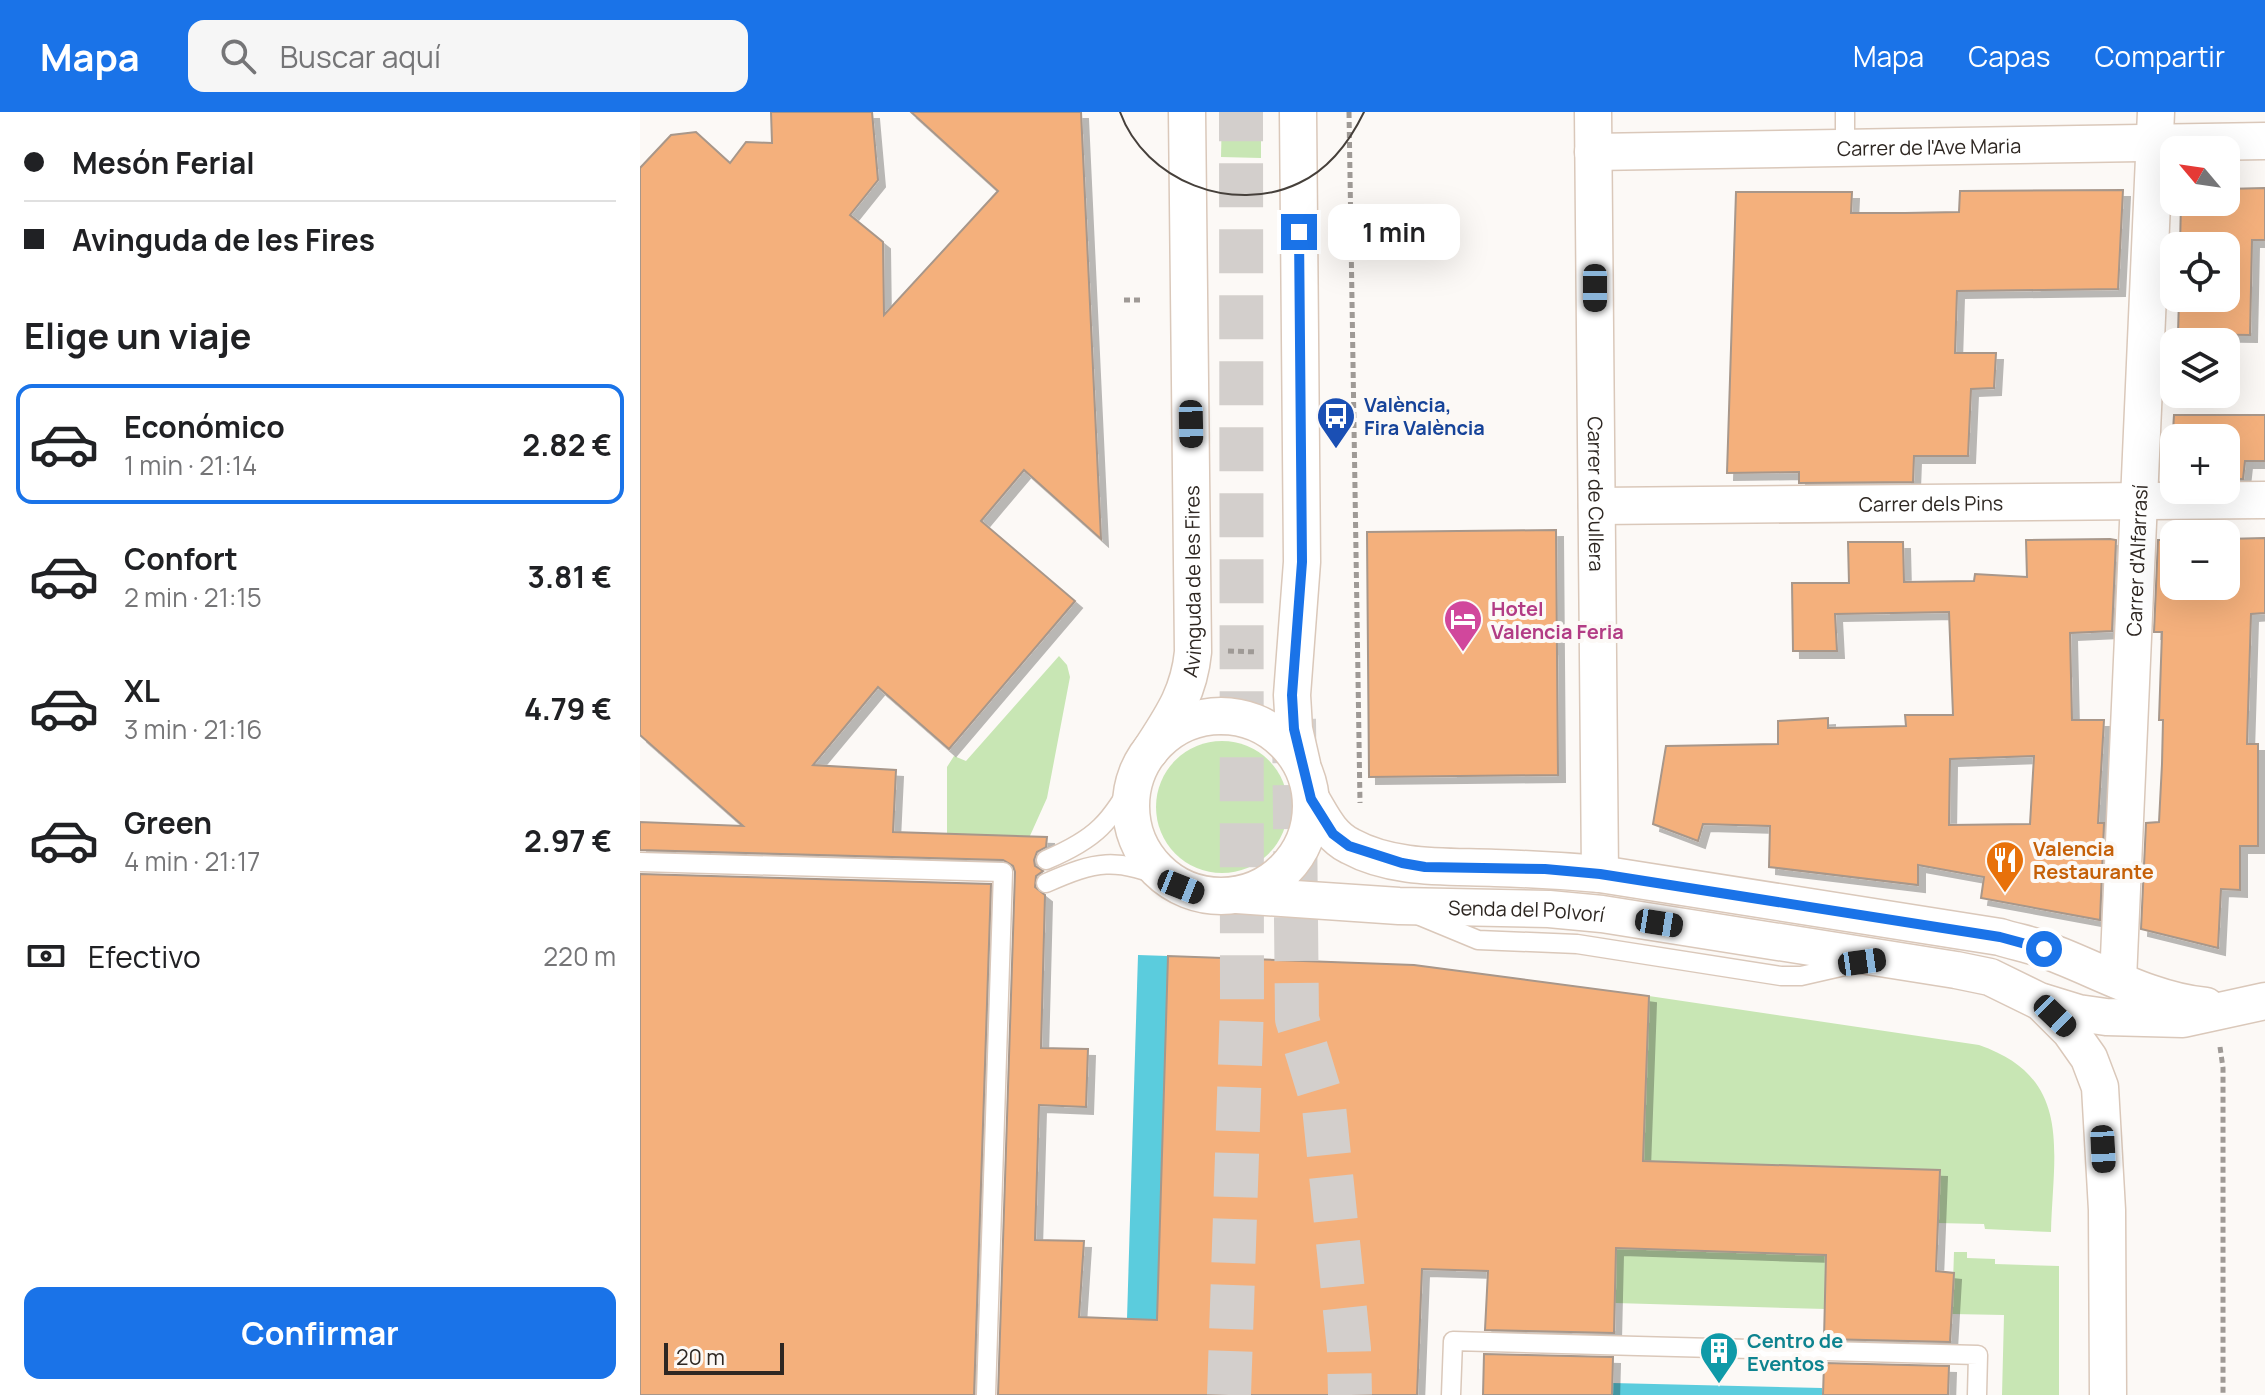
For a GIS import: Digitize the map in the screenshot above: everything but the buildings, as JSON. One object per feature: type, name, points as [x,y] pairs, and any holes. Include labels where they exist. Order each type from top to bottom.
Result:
[{"type":"street","name":"Avinguda de les Fires","points":[[1143,763],[1186,690],[1193,652],[1187,112]]},
{"type":"street","points":[[1298,112],[1302,562],[1292,695],[1294,729],[1311,799],[1309,828],[1292,863],[1262,888],[1237,895],[1217,897],[1196,893],[1168,879],[1147,859],[1136,836],[1131,801],[1143,763],[1170,732],[1195,720],[1223,715],[1251,721],[1286,742],[1302,764]]},
{"type":"street","name":"Carrer de Cullera","points":[[1593,112],[1600,874]]},
{"type":"street","name":"Carrer de l'Ave Maria","points":[[1593,152],[1845,147],[2156,127],[2265,141]]},
{"type":"street","name":"Carrer d'Alfarrasí","points":[[2118,980],[2156,127]]},
{"type":"street","name":"Carrer dels Pins","points":[[1597,506],[2265,500]]},
{"type":"street","name":"Senda del Polvorí","points":[[1311,799],[1333,834],[1349,846],[1402,863],[1425,867],[1545,869],[1600,874],[2000,937],[2044,949],[2187,1005],[2249,1005]]},
{"type":"street","name":"Senda del Polvorí","points":[[1237,895],[1399,906],[1549,909],[1602,914],[1990,977],[2039,1001],[2078,1013],[2151,1020],[2183,1019],[2249,1005]]},
{"type":"street","points":[[2039,1001],[2070,1031],[2089,1058],[2100,1087],[2107,1210],[2108,1395]]},
{"type":"lane","points":[[1845,112],[1845,147]]},
{"type":"lane","points":[[1046,860],[1080,845],[1105,825],[1143,763]]},
{"type":"lane","points":[[640,862],[1003,872],[986,1395]]},
{"type":"lane","points":[[1046,883],[1079,868],[1110,864],[1145,870],[1168,879]]},
{"type":"lane","points":[[1451,1395],[1453,1341],[1978,1355],[1977,1395]]},
{"type":"path","points":[[1349,112],[1361,807]]},
{"type":"path","points":[[1124,300],[1141,300]]},
{"type":"path","points":[[1219,651],[1246,650],[1270,655]]},
{"type":"path","points":[[2220,1042],[2223,1068],[2223,1395]]},
{"type":"green space","points":[[1222,112],[1261,112],[1261,158],[1221,157]]},
{"type":"green space","points":[[1059,656],[1067,665],[1070,677],[1047,798],[1029,838],[947,835],[947,767],[954,756],[966,761]]},
{"type":"green space","points":[[1222,741],[1247,746],[1269,760],[1283,782],[1288,807],[1283,832],[1269,854],[1247,868],[1222,873],[1197,868],[1175,854],[1161,832],[1156,807],[1161,782],[1175,760],[1197,746]]},
{"type":"green space","points":[[1649,996],[1979,1045],[2009,1059],[2031,1077],[2044,1097],[2051,1120],[2054,1173],[2051,1232],[1985,1229],[1984,1224],[1937,1223],[1939,1170],[1643,1161]]},
{"type":"green space","points":[[1616,1248],[1826,1255],[1825,1309],[1615,1303]]},
{"type":"green space","points":[[1954,1252],[1967,1252],[1967,1258],[1995,1259],[1995,1264],[2059,1266],[2059,1395],[2002,1395],[2004,1315],[1952,1314]]},
{"type":"water","points":[[1138,955],[1168,956],[1157,1321],[1127,1319]]},
{"type":"water","points":[[1612,1383],[1822,1388],[1822,1395],[1611,1395]]},
{"type":"tunnel","points":[[1229,1395],[1242,1005],[1241,112]]},
{"type":"tunnel","points":[[1294,719],[1297,1019],[1324,1107],[1349,1349],[1350,1395]]},
{"type":"tram line","points":[[1120,112],[1132,136],[1149,157],[1170,173],[1220,193],[1247,195],[1273,192],[1299,183],[1320,170],[1345,144],[1364,112]]},
{"type":"place","name":"València, Fira València","points":[[1336,450]]},
{"type":"place","name":"Hotel Valencia Feria","points":[[1463,653]]},
{"type":"place","name":"Valencia Restaurante","points":[[2005,894]]},
{"type":"place","name":"Centro de Eventos","points":[[1719,1385]]},
{"type":"route","points":[[1299,232],[1302,562],[1292,695],[1294,729],[1311,799],[1333,834],[1349,846],[1425,867],[1545,869],[1600,874],[2000,937],[2044,949]]}]
